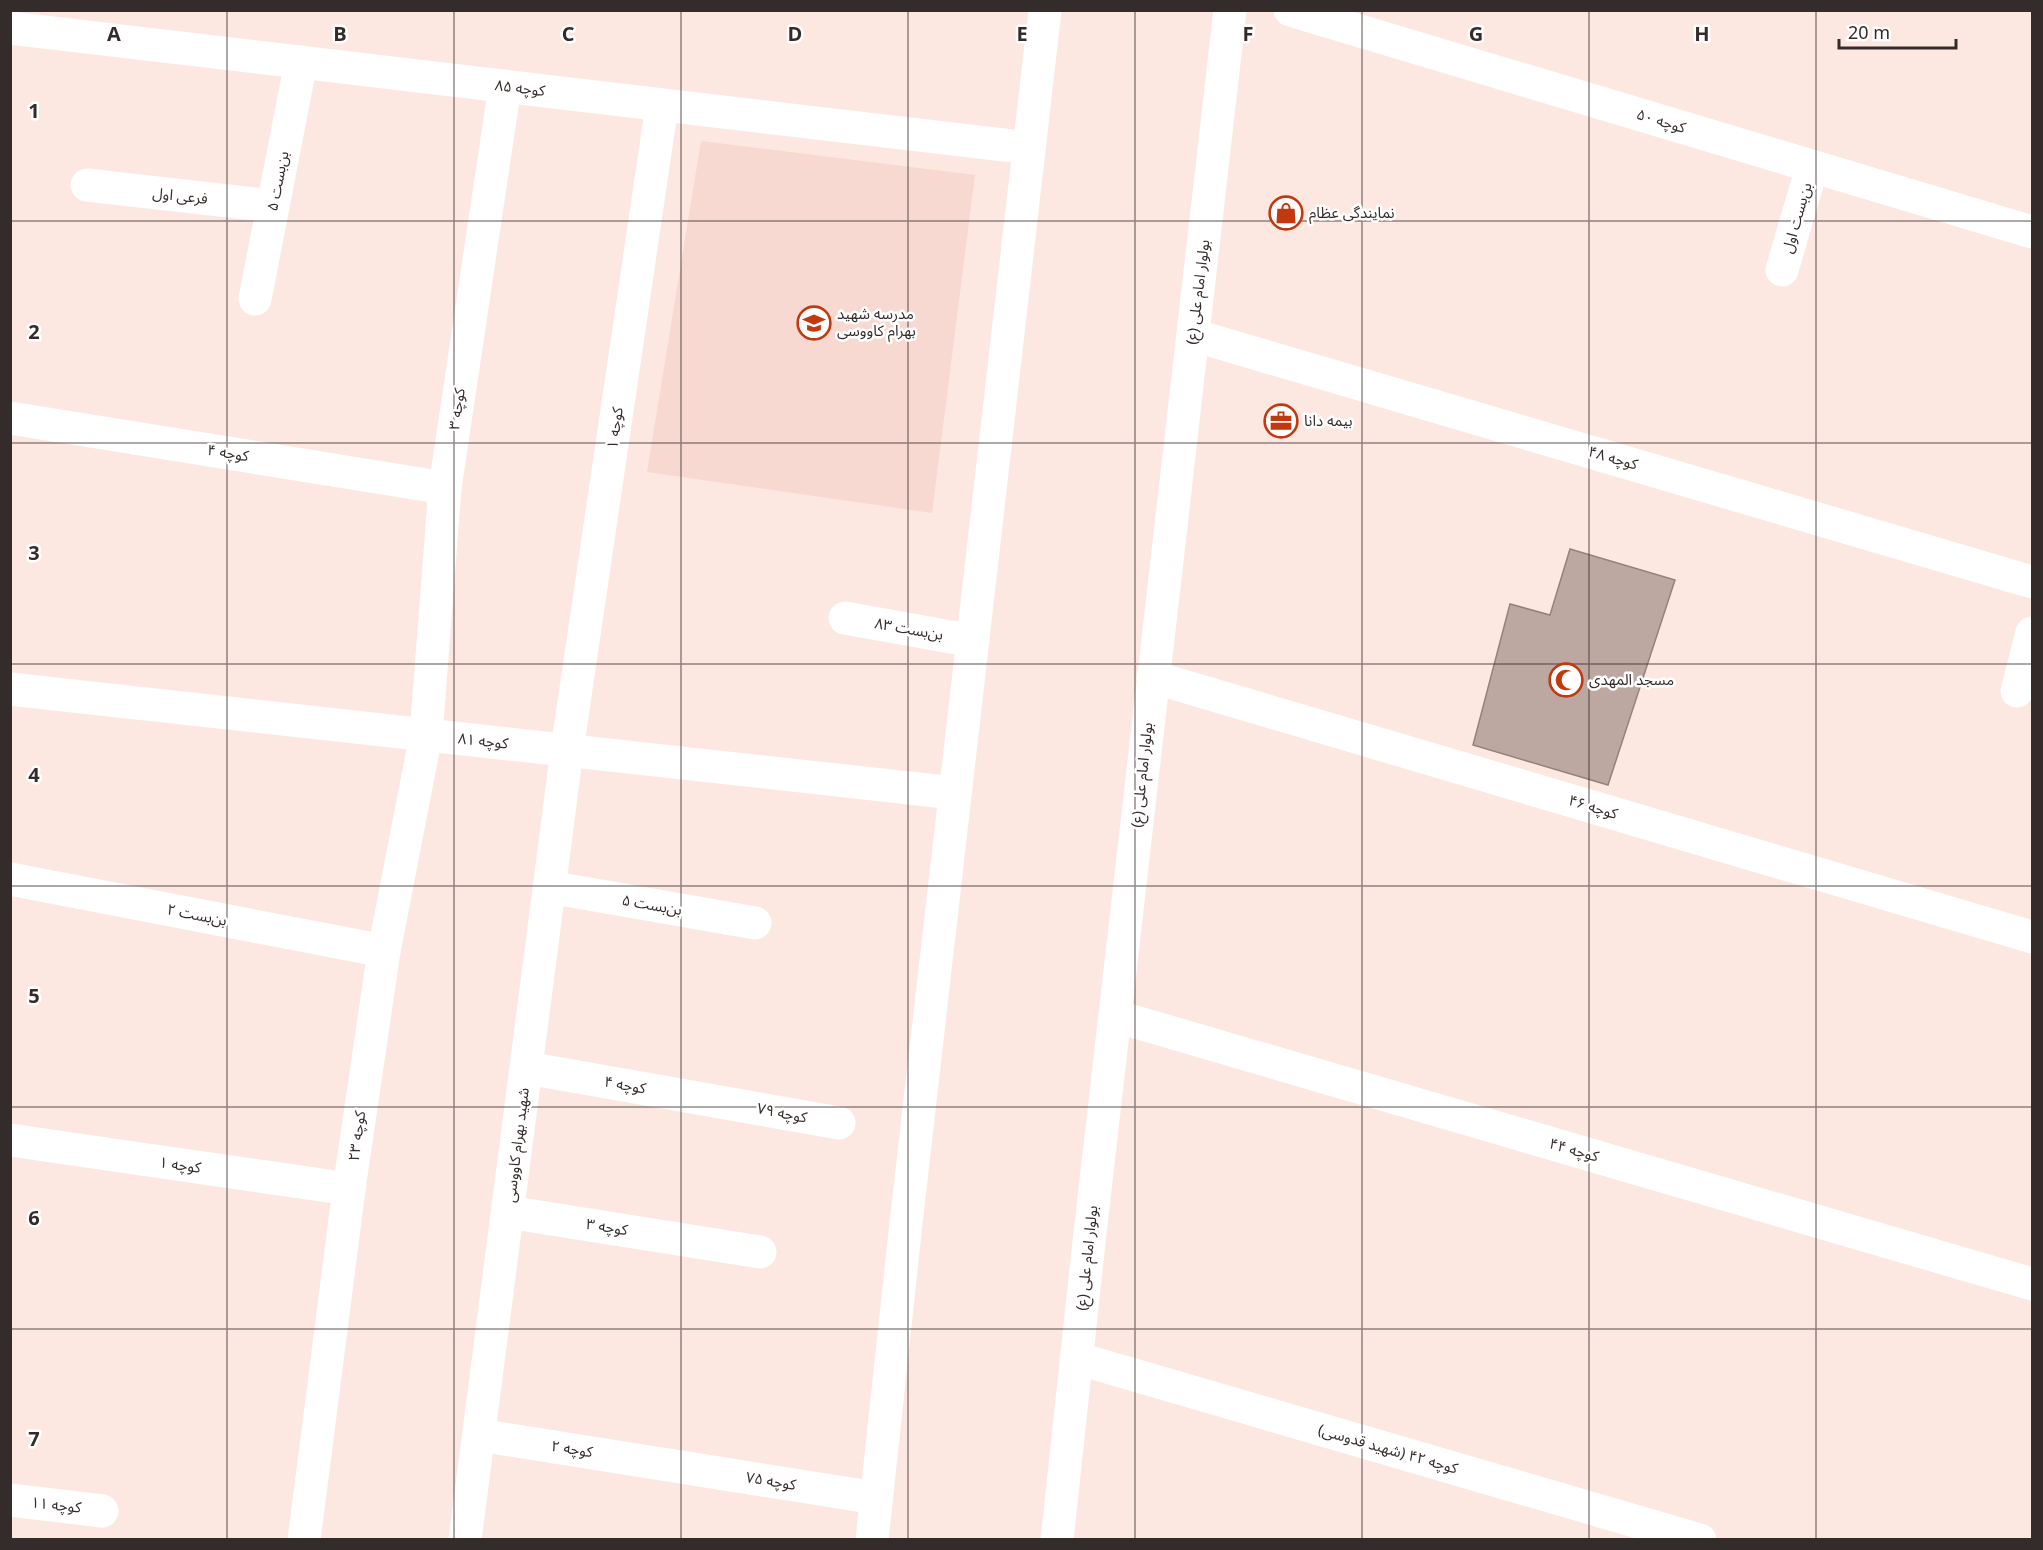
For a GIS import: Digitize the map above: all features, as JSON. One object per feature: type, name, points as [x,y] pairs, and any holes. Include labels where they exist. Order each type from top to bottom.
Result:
[{"type":"street","points":[[872,1539],[1045,10]]},
{"type":"street","name":"بولوار امام علی (ع)","points":[[1057,1539],[1230,10]]},
{"type":"street","name":"کوچه ۵۰","points":[[1290,10],[2032,232]]},
{"type":"street","name":"کوچه ۸۵","points":[[10,28],[1029,148]]},
{"type":"street","name":"بن‌بست ۵","points":[[255,299],[301,62]]},
{"type":"street","name":"کوچه ۳","points":[[426,735],[445,488],[505,86]]},
{"type":"street","name":"کوچه ۱","points":[[567,750],[662,105]]},
{"type":"street","name":"بن‌بست اول","points":[[1782,270],[1812,167]]},
{"type":"street","name":"فرعی اول","points":[[87,185],[273,206]]},
{"type":"street","name":"کوچه ۴۸","points":[[1193,335],[2032,582]]},
{"type":"street","name":"کوچه ۴","points":[[10,418],[445,488]]},
{"type":"street","name":"بن‌بست ۸۳","points":[[845,618],[973,641]]},
{"type":"street","points":[[2017,691],[2032,633]]},
{"type":"street","name":"کوچه ۴۶","points":[[1154,677],[2032,937]]},
{"type":"street","name":"کوچه ۸۱","points":[[10,688],[955,793]]},
{"type":"street","name":"کوچه ۲۳","points":[[304,1539],[349,1189],[384,951],[426,735]]},
{"type":"street","name":"شهید بهرام کاووسی","points":[[465,1539],[567,750]]},
{"type":"street","name":"بن‌بست ۲","points":[[10,879],[384,951]]},
{"type":"street","name":"بن‌بست ۵","points":[[549,887],[755,923]]},
{"type":"street","name":"کوچه ۴۴","points":[[1115,1016],[2032,1284]]},
{"type":"street","name":"کوچه ۴","points":[[526,1068],[724,1102]]},
{"type":"street","name":"کوچه ۷۹","points":[[724,1102],[839,1123]]},
{"type":"street","name":"کوچه ۱","points":[[10,1140],[349,1189]]},
{"type":"street","name":"کوچه ۳","points":[[508,1212],[760,1252]]},
{"type":"street","name":"کوچه ۴۲ (شهید قدوسی)","points":[[1076,1358],[1700,1539]]},
{"type":"street","name":"کوچه ۲","points":[[479,1434],[665,1464]]},
{"type":"street","name":"کوچه ۷۵","points":[[665,1464],[876,1498]]},
{"type":"street","name":"کوچه ۱۱","points":[[10,1500],[102,1511]]},
{"type":"shaded area","name":"مدرسه شهید بهرام کاووسی","points":[[701,141],[975,175],[932,513],[647,472]]},
{"type":"building","name":"مسجد المهدی","points":[[1570,549],[1675,580],[1608,785],[1473,745],[1510,604],[1550,615]]},
{"type":"place","name":"نمایندگی عظام","points":[[1286,213]]},
{"type":"place","name":"مدرسه شهید بهرام کاووسی","points":[[814,323]]},
{"type":"place","name":"بیمه دانا","points":[[1281,421]]},
{"type":"place","name":"مسجد المهدی","points":[[1566,680]]}]
